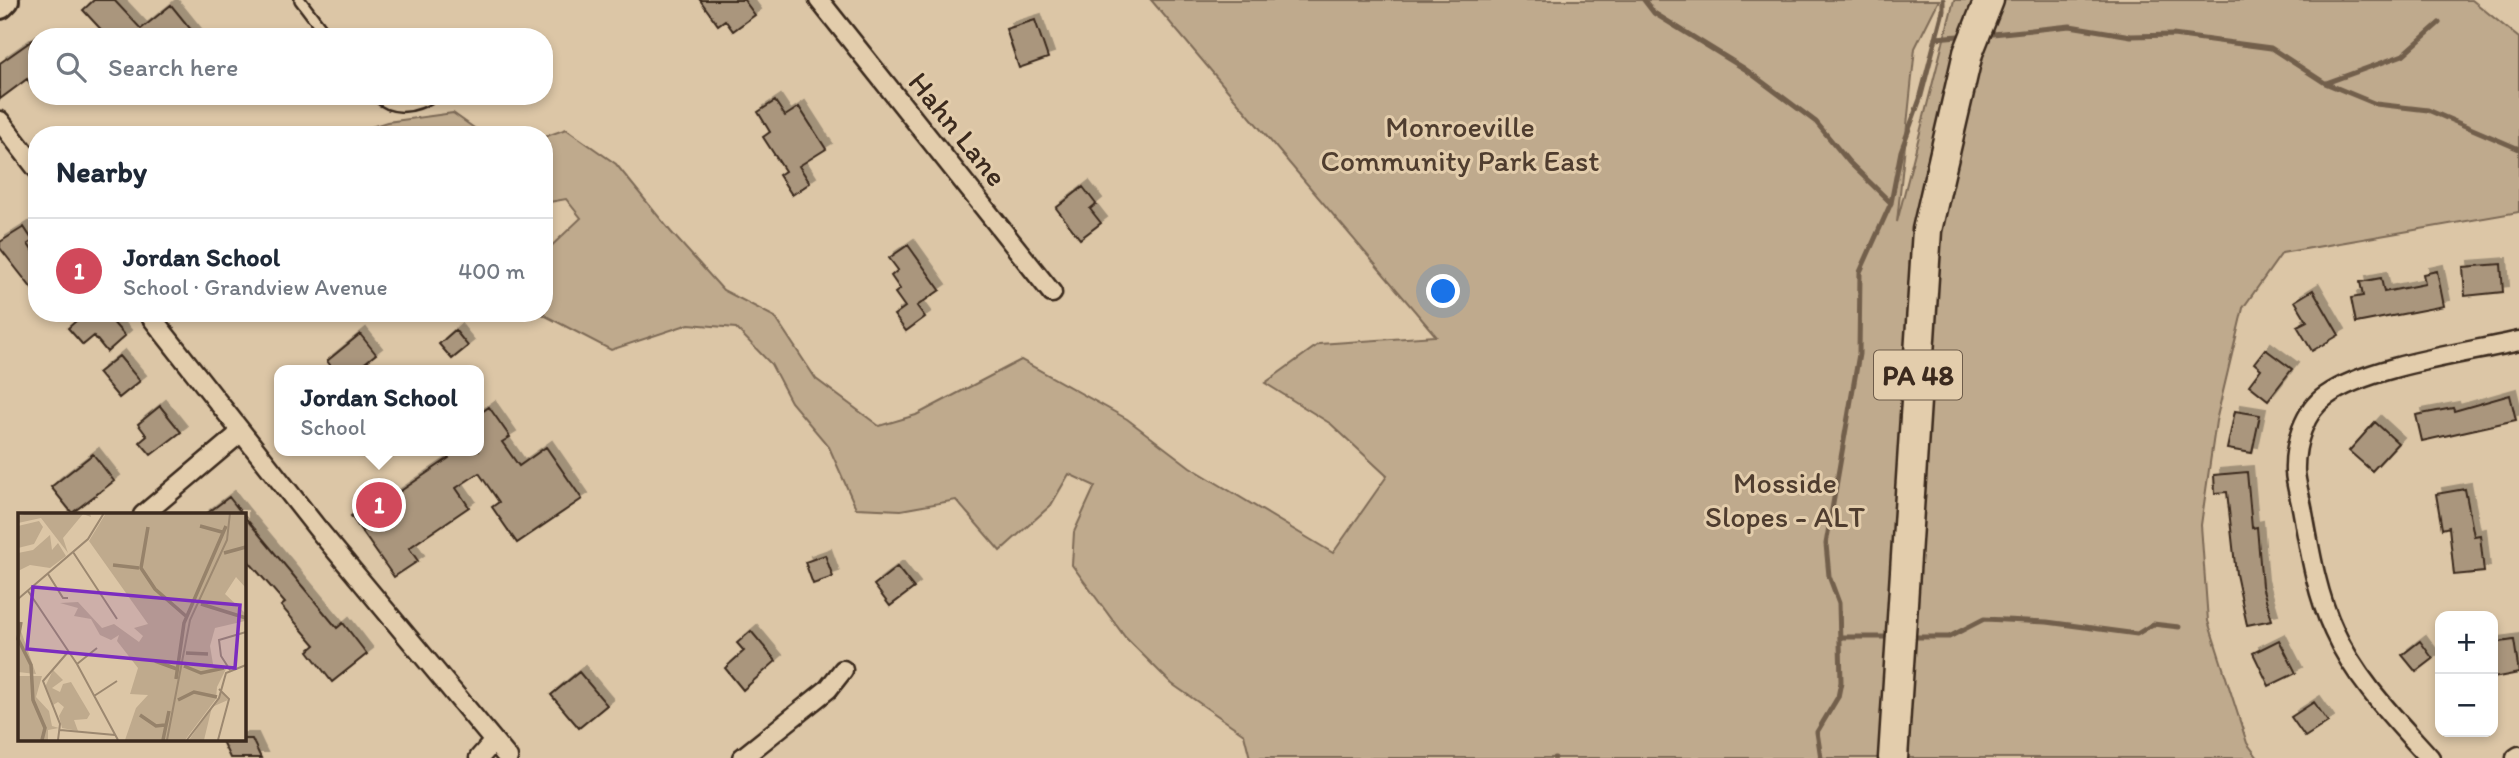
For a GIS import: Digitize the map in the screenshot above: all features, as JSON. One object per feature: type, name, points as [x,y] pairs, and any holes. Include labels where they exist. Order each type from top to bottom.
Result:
[{"type":"main road","name":"PA 48","points":[[1894,758],[1927,230],[1968,53],[1989,0]]},
{"type":"street","points":[[0,5],[5,0]]},
{"type":"street","name":"Hahn Lane","points":[[819,0],[1052,293]]},
{"type":"street","points":[[0,121],[28,157]]},
{"type":"street","points":[[155,322],[240,433],[508,758]]},
{"type":"street","points":[[2430,758],[2368,687],[2333,631],[2313,567],[2295,472],[2299,441],[2309,413],[2323,397],[2345,384],[2371,375],[2519,341]]},
{"type":"street","points":[[145,513],[240,433]]},
{"type":"street","points":[[742,758],[828,690],[843,670]]},
{"type":"street","points":[[479,758],[494,741]]},
{"type":"lane","points":[[300,0],[321,28]]},
{"type":"lane","points":[[394,105],[413,105]]},
{"type":"green space","points":[[1151,0],[1939,0],[1915,48],[1897,222],[1954,0],[2472,0],[2519,38],[2519,212],[2282,253],[2243,308],[2216,421],[2201,525],[2208,621],[2247,743],[2258,758],[1250,758],[1244,734],[1172,684],[1125,637],[1072,565],[1074,532],[1095,486],[1069,474],[1051,505],[1000,551],[956,500],[901,510],[856,508],[829,447],[791,402],[771,364],[736,328],[689,324],[611,350],[553,320],[553,244],[581,218],[566,199],[553,201],[553,134],[566,129],[616,164],[723,290],[775,317],[816,379],[879,426],[916,415],[1021,360],[1127,419],[1190,467],[1333,553],[1387,476],[1331,424],[1265,383],[1319,344],[1436,336]]},
{"type":"green space","points":[[453,113],[471,126],[374,126]]},
{"type":"building","points":[[94,0],[114,0],[140,28],[100,28],[83,10]]},
{"type":"building","points":[[700,0],[744,0],[755,15],[733,31],[725,20],[718,25]]},
{"type":"building","points":[[171,5],[190,28],[142,28]]},
{"type":"building","points":[[1035,20],[1048,58],[1019,68],[1006,29]]},
{"type":"building","points":[[28,43],[28,80],[0,99],[0,63]]},
{"type":"building","points":[[775,101],[785,116],[799,107],[826,149],[799,166],[810,183],[792,195],[779,175],[785,171],[763,137],[770,132],[758,112]]},
{"type":"building","points":[[1083,187],[1096,204],[1090,209],[1101,223],[1080,239],[1056,208]]},
{"type":"building","points":[[24,227],[28,233],[28,284],[0,248],[0,242]]},
{"type":"building","points":[[908,245],[940,290],[917,306],[925,317],[906,331],[894,315],[905,307],[895,293],[900,289],[891,276],[898,270],[889,258]]},
{"type":"building","points":[[2501,264],[2503,292],[2465,296],[2463,267]]},
{"type":"building","points":[[2437,271],[2444,306],[2356,323],[2351,298],[2363,296],[2360,282],[2381,278],[2384,292],[2425,284],[2423,274]]},
{"type":"building","points":[[2313,290],[2339,335],[2312,351],[2297,326],[2307,321],[2295,301]]},
{"type":"building","points":[[75,322],[113,322],[125,336],[107,352],[94,336],[83,345],[68,328]]},
{"type":"building","points":[[455,330],[468,346],[452,359],[439,344]]},
{"type":"building","points":[[360,334],[376,354],[362,365],[330,365],[327,361]]},
{"type":"building","points":[[2265,349],[2292,369],[2268,400],[2249,385],[2261,369],[2254,363]]},
{"type":"building","points":[[119,356],[140,381],[119,398],[98,373]]},
{"type":"building","points":[[2510,395],[2516,420],[2422,441],[2416,415],[2453,408],[2454,411]]},
{"type":"building","points":[[160,406],[181,432],[151,455],[140,442],[147,436],[138,424]]},
{"type":"building","points":[[489,407],[510,437],[502,442],[519,466],[546,447],[582,499],[517,543],[492,507],[499,502],[479,473],[456,488],[469,507],[409,548],[418,561],[394,577],[351,516],[370,503],[374,509],[449,458],[448,456],[484,456],[484,410]]},
{"type":"building","points":[[2235,411],[2260,415],[2252,453],[2227,449]]},
{"type":"building","points":[[2375,422],[2398,443],[2372,471],[2349,451]]},
{"type":"building","points":[[93,454],[114,481],[72,513],[51,487]]},
{"type":"building","points":[[2247,472],[2252,528],[2257,527],[2262,586],[2272,620],[2247,625],[2236,574],[2227,492],[2215,493],[2214,475]]},
{"type":"building","points":[[2465,489],[2474,536],[2480,535],[2484,572],[2454,575],[2449,527],[2442,529],[2436,494]]},
{"type":"building","points":[[229,497],[241,513],[208,513]]},
{"type":"building","points":[[245,517],[337,628],[343,623],[367,654],[332,682],[308,651],[315,645],[281,606],[285,603],[245,557]]},
{"type":"building","points":[[825,555],[833,577],[813,584],[805,562]]},
{"type":"building","points":[[897,567],[914,588],[890,606],[874,585]]},
{"type":"building","points":[[751,631],[776,661],[743,690],[725,668],[744,651],[737,643]]},
{"type":"building","points":[[2279,640],[2296,673],[2269,686],[2253,653]]},
{"type":"building","points":[[2514,640],[2519,673],[2498,677],[2498,642]]},
{"type":"building","points":[[2420,641],[2433,659],[2416,672],[2402,655]]},
{"type":"building","points":[[579,672],[607,705],[579,728],[551,695]]},
{"type":"building","points":[[2314,702],[2328,722],[2305,737],[2291,717]]},
{"type":"building","points":[[252,739],[261,758],[230,758],[221,740]]},
{"type":"waterway","points":[[1644,0],[1654,13],[1745,69],[1816,122],[1849,162],[1891,203]]},
{"type":"waterway","points":[[1821,758],[1817,732],[1838,697],[1841,682],[1839,603],[1829,576],[1826,544],[1859,354],[1860,272],[1891,203],[1901,151],[1920,99],[1943,11],[1943,0]]},
{"type":"waterway","points":[[2326,83],[2403,55],[2439,23]]},
{"type":"waterway","points":[[1993,34],[2070,26],[2131,36],[2173,35],[2271,48],[2325,83],[2376,104],[2428,110],[2519,149]]},
{"type":"waterway","points":[[1936,38],[1958,36]]},
{"type":"waterway","points":[[1917,637],[1949,637],[1984,619],[2047,622],[2137,634],[2153,624],[2179,627]]},
{"type":"waterway","points":[[1840,637],[1884,637]]},
{"type":"place","name":"Jordan School","points":[[379,505]]},
{"type":"park label","name":"Monroeville Community Park East","points":[[1460,143]]},
{"type":"park label","name":"Mosside Slopes - ALT","points":[[1785,499]]}]
